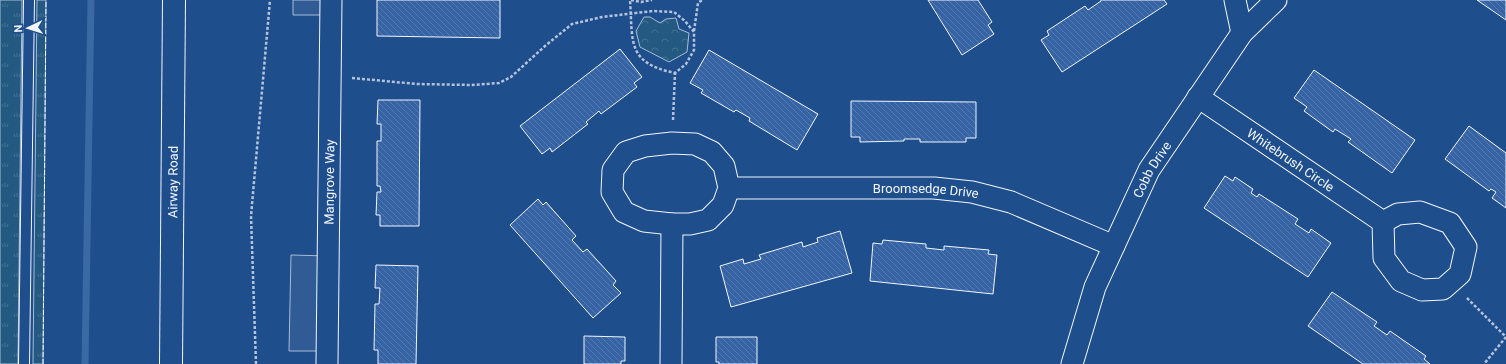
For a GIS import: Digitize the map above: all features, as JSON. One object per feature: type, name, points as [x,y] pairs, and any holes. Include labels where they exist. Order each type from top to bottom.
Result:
[{"type":"main road","name":"Airway Road","points":[[171,364],[174,0]]},
{"type":"street","name":"Mangrove Way","points":[[327,364],[331,0]]},
{"type":"street","points":[[1235,0],[1242,33]]},
{"type":"street","name":"Cobb Drive","points":[[1072,364],[1095,287],[1149,170],[1242,33],[1276,0]]},
{"type":"street","name":"Whitebrush Circle","points":[[1198,97],[1383,222]]},
{"type":"street","points":[[672,143],[695,144],[712,152],[724,166],[729,188],[723,205],[708,220],[690,224],[644,221],[624,212],[612,192],[614,170],[626,152],[645,146],[672,143]]},
{"type":"street","name":"Broomsedge Drive","points":[[729,188],[934,188],[972,192],[1011,202],[1114,246]]},
{"type":"street","points":[[1420,212],[1450,223],[1466,247],[1460,274],[1443,290],[1422,290],[1401,281],[1384,258],[1383,222],[1398,214],[1420,212]]},
{"type":"street","points":[[671,364],[672,224]]},
{"type":"lane","points":[[24,364],[29,0]]},
{"type":"path","points":[[256,364],[250,216],[270,0]]},
{"type":"path","points":[[652,0],[641,2],[630,0],[632,37],[638,54],[645,63],[660,70],[675,73]]},
{"type":"path","points":[[672,143],[675,73],[686,64],[694,50],[697,2],[702,0]]},
{"type":"path","points":[[330,77],[417,84],[472,85],[499,83],[511,77],[572,24],[602,17],[653,11],[674,12],[685,21],[694,32]]},
{"type":"path","points":[[1451,282],[1506,337],[1484,364]]},
{"type":"green space","points":[[0,0],[22,0],[18,364],[0,364]]},
{"type":"green space","points":[[37,0],[46,0],[43,364],[33,364]]},
{"type":"green space","points":[[644,17],[650,17],[660,23],[666,19],[676,18],[679,29],[689,33],[687,52],[669,62],[640,47],[636,31]]},
{"type":"shaded area","points":[[293,0],[331,0],[330,15],[293,15]]},
{"type":"shaded area","points":[[291,255],[328,256],[327,351],[289,351]]},
{"type":"building","points":[[377,0],[500,0],[500,38],[377,36]]},
{"type":"building","points":[[928,0],[978,0],[992,22],[988,25],[994,34],[962,55]]},
{"type":"building","points":[[1101,0],[1164,0],[1167,4],[1062,72],[1041,40],[1049,35],[1047,31],[1085,6],[1088,10]]},
{"type":"building","points":[[1477,0],[1506,0],[1506,20]]},
{"type":"building","points":[[620,49],[642,77],[634,83],[637,87],[601,114],[599,111],[586,122],[588,124],[552,152],[550,148],[542,154],[520,126]]},
{"type":"building","points":[[709,50],[818,114],[797,150],[749,121],[750,118],[736,110],[734,112],[701,93],[703,90],[690,83]]},
{"type":"building","points":[[1314,70],[1415,140],[1392,173],[1348,142],[1351,139],[1335,129],[1333,132],[1304,111],[1307,107],[1294,98]]},
{"type":"building","points":[[378,100],[420,100],[419,226],[380,226],[380,215],[376,215],[377,192],[381,192],[380,186],[377,186],[377,141],[381,141],[381,124],[377,124]]},
{"type":"building","points":[[851,101],[976,102],[976,138],[966,138],[966,142],[920,142],[920,139],[904,139],[904,141],[860,142],[860,137],[851,137]]},
{"type":"building","points":[[1469,126],[1506,153],[1506,208],[1492,198],[1496,192],[1491,189],[1489,191],[1445,159]]},
{"type":"building","points":[[1225,176],[1233,181],[1235,177],[1253,189],[1251,193],[1257,197],[1259,194],[1298,219],[1295,224],[1309,233],[1311,229],[1331,243],[1308,277],[1204,208]]},
{"type":"building","points":[[538,199],[543,205],[546,202],[576,236],[572,240],[583,252],[587,249],[616,281],[613,285],[621,293],[593,318],[510,225]]},
{"type":"building","points":[[840,231],[852,273],[731,307],[720,266],[743,259],[744,264],[761,259],[759,255],[802,242],[803,247],[818,242],[817,238]]},
{"type":"building","points":[[883,240],[926,244],[926,248],[944,250],[944,246],[989,250],[988,254],[997,255],[993,294],[870,281],[873,243],[882,244]]},
{"type":"building","points":[[376,265],[418,266],[416,364],[378,364],[378,350],[374,350],[375,304],[379,304],[380,288],[375,288]]},
{"type":"building","points":[[1332,292],[1377,322],[1374,326],[1387,335],[1390,331],[1426,356],[1424,359],[1430,364],[1363,364],[1308,326]]},
{"type":"building","points":[[584,336],[625,337],[625,361],[621,361],[621,364],[584,364]]},
{"type":"building","points":[[716,337],[757,337],[757,364],[719,364],[719,362],[716,362]]},
{"type":"waterway","points":[[85,364],[91,0]]},
{"type":"fence","points":[[43,364],[46,0]]}]
